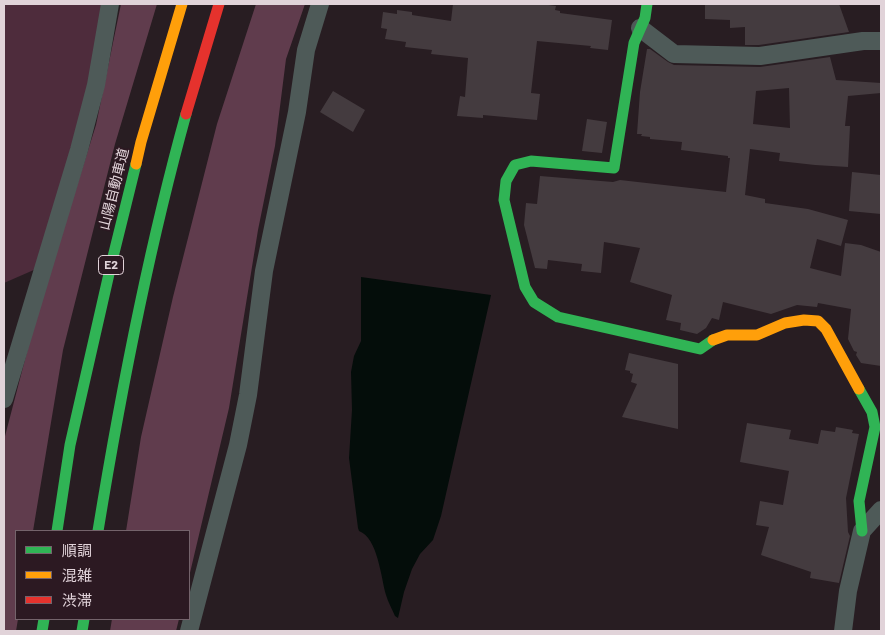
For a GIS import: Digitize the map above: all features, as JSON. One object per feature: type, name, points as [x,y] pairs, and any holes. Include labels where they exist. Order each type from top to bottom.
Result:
[{"type":"main road","name":"山陽自動車道","points":[[57,530],[70,445],[110,265],[141,142],[182,4]]},
{"type":"main road","points":[[98,530],[110,456],[147,268],[176,149],[219,4]]},
{"type":"main road","points":[[647,4],[645,18],[634,43],[614,168],[531,161],[515,165],[506,180],[504,200],[525,287],[534,302],[558,317],[700,349],[712,340],[727,335],[758,335],[785,324],[804,320],[818,321],[826,329],[872,412],[875,427],[859,501],[862,531]]},
{"type":"street","points":[[4,399],[79,150],[96,84],[110,4]]},
{"type":"street","points":[[190,631],[238,445],[248,395],[264,271],[297,112],[306,50],[320,4]]},
{"type":"street","points":[[640,28],[674,54],[760,56],[863,41],[881,41]]},
{"type":"street","points":[[843,631],[848,591],[862,531],[881,510]]},
{"type":"shaded area","points":[[4,4],[103,4],[87,104],[36,269],[4,283]]},
{"type":"shaded area","points":[[121,4],[157,4],[115,144],[63,350],[33,530],[15,530],[15,620],[18,620],[16,631],[4,631],[4,440],[39,306],[96,125]]},
{"type":"shaded area","points":[[256,4],[305,4],[286,59],[275,146],[258,230],[229,408],[190,573],[190,530],[126,530],[141,437],[173,297],[217,124]]},
{"type":"shaded area","points":[[361,277],[491,295],[441,516],[433,540],[420,554],[412,569],[398,618],[395,616],[387,598],[375,550],[371,542],[358,528],[349,458],[352,410],[351,372],[354,356],[361,341]]},
{"type":"shaded area","points":[[112,620],[179,620],[176,631],[110,631]]},
{"type":"building","points":[[453,4],[541,4],[556,6],[555,10],[560,11],[560,13],[612,20],[608,50],[590,48],[591,46],[537,41],[531,93],[540,94],[537,120],[483,115],[483,118],[457,116],[460,96],[465,97],[468,58],[431,54],[432,50],[405,47],[406,42],[385,39],[387,29],[381,28],[383,12],[397,14],[397,10],[412,12],[412,15],[451,21]]},
{"type":"building","points":[[705,4],[839,4],[849,32],[759,45],[745,45],[745,27],[730,28],[730,20],[705,19]]},
{"type":"building","points":[[647,49],[650,49],[674,65],[760,67],[830,57],[836,80],[881,83],[881,93],[848,96],[845,126],[850,126],[848,167],[779,161],[780,153],[750,149],[745,195],[765,199],[765,203],[808,209],[848,220],[841,246],[817,239],[810,268],[841,276],[845,243],[861,245],[881,252],[881,366],[861,363],[856,355],[857,352],[854,351],[848,339],[851,309],[818,303],[817,307],[797,305],[771,314],[723,302],[719,320],[712,318],[706,328],[697,334],[680,330],[681,323],[666,320],[672,295],[630,282],[640,248],[604,242],[601,273],[581,271],[582,264],[548,260],[547,269],[535,268],[524,225],[526,203],[537,204],[540,176],[613,182],[620,180],[726,192],[730,158],[728,156],[681,150],[682,142],[650,139],[650,137],[637,134],[640,92]],"holes":[[[789,88],[790,128],[753,124],[756,91]]]},
{"type":"building","points":[[333,91],[365,110],[353,132],[320,112]]},
{"type":"building","points":[[587,119],[607,122],[602,153],[582,151]]},
{"type":"building","points":[[852,172],[881,175],[881,214],[849,211]]},
{"type":"building","points":[[629,353],[678,364],[678,429],[622,417],[637,384],[631,382],[633,374],[625,370]]},
{"type":"building","points":[[747,423],[791,430],[789,439],[818,444],[821,430],[835,432],[836,427],[853,430],[852,433],[859,434],[846,498],[848,532],[850,536],[839,583],[810,578],[811,572],[761,555],[769,527],[756,525],[760,501],[783,505],[789,471],[740,462]]},
{"type":"traffic: fast","points":[[647,4],[645,18],[634,43],[614,168],[531,161],[515,165],[506,181],[504,200],[525,287],[534,302],[558,317],[700,349],[713,340]]},
{"type":"traffic: fast","points":[[98,530],[136,321],[159,217],[186,114]]},
{"type":"traffic: fast","points":[[57,530],[70,445],[136,164]]},
{"type":"traffic: fast","points":[[859,389],[872,412],[875,427],[859,501],[862,531]]},
{"type":"traffic: fast","points":[[42,631],[44,620]]},
{"type":"traffic: fast","points":[[82,631],[84,620]]},
{"type":"traffic: slow","points":[[136,164],[182,4]]},
{"type":"traffic: slow","points":[[713,340],[727,335],[757,335],[785,323],[804,320],[818,321],[826,329],[859,389]]},
{"type":"traffic: jam","points":[[186,114],[219,4]]}]
